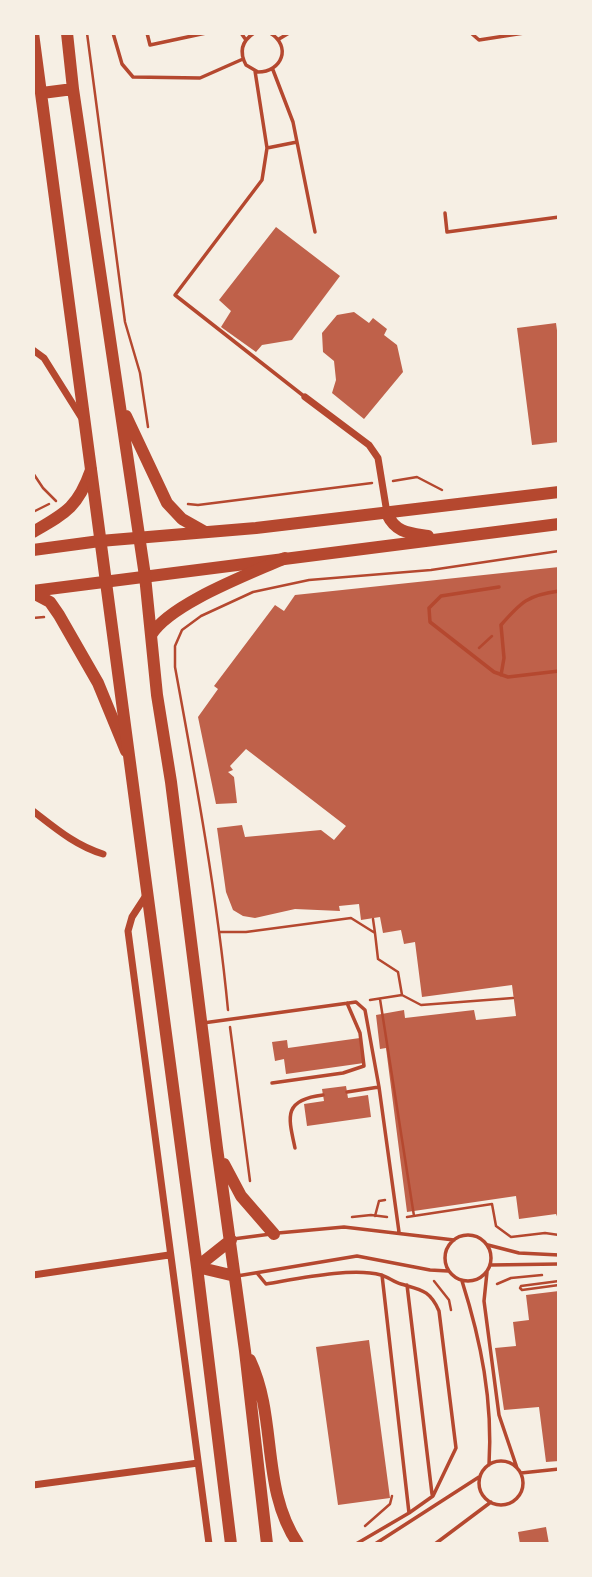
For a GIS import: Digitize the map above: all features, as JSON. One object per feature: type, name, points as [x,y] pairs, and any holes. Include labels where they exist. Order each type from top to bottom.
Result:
[{"type":"main road","points":[[33,33],[37,94],[85,424],[231,1544]]},
{"type":"main road","points":[[67,33],[145,576],[157,695],[171,782],[245,1351],[267,1544]]},
{"type":"main road","points":[[37,94],[73,89]]},
{"type":"main road","points":[[121,407],[167,503],[182,519],[205,532]]},
{"type":"main road","points":[[33,531],[77,502],[91,470]]},
{"type":"main road","points":[[33,550],[100,541],[387,514],[559,492]]},
{"type":"main road","points":[[387,514],[392,524],[403,533],[446,538]]},
{"type":"main road","points":[[33,592],[559,524]]},
{"type":"main road","points":[[151,635],[157,626],[171,615],[202,597],[285,558]]},
{"type":"main road","points":[[33,592],[50,602],[60,615],[99,683],[129,758]]},
{"type":"main road","points":[[217,1148],[229,1178],[274,1234]]},
{"type":"main road","points":[[197,1267],[230,1240]]},
{"type":"main road","points":[[197,1267],[235,1276]]},
{"type":"main road","points":[[245,1351],[260,1382],[276,1498],[298,1544]]},
{"type":"street","points":[[33,350],[44,358],[85,424]]},
{"type":"street","points":[[305,397],[369,444],[378,458],[387,514]]},
{"type":"street","points":[[33,811],[69,839],[103,854]]},
{"type":"street","points":[[147,894],[132,917],[128,931],[209,1544]]},
{"type":"street","points":[[33,1275],[169,1255]]},
{"type":"street","points":[[33,1485],[198,1464]]},
{"type":"lane","points":[[113,33],[122,64],[133,77],[200,78],[243,59]]},
{"type":"lane","points":[[147,33],[150,45],[206,33]]},
{"type":"lane","points":[[241,33],[246,40]]},
{"type":"lane","points":[[254,33],[243,46],[243,59],[255,71],[267,148],[262,180],[175,295],[305,397]]},
{"type":"lane","points":[[255,71],[272,70],[282,60],[283,52],[279,39],[270,33]]},
{"type":"lane","points":[[279,39],[289,33]]},
{"type":"lane","points":[[471,33],[479,40],[524,33]]},
{"type":"lane","points":[[272,70],[293,122],[315,232]]},
{"type":"lane","points":[[267,148],[297,142]]},
{"type":"lane","points":[[445,213],[447,232],[559,217]]},
{"type":"lane","points":[[499,587],[441,596],[431,603],[428,614],[430,622],[501,675],[559,671]]},
{"type":"lane","points":[[501,675],[504,658],[501,625],[524,600],[539,594],[559,592]]},
{"type":"lane","points":[[201,1024],[356,1002],[365,1010],[379,1087],[399,1232]]},
{"type":"lane","points":[[272,1083],[343,1073],[364,1066],[360,1033],[347,1003]]},
{"type":"lane","points":[[347,1092],[379,1087]]},
{"type":"lane","points":[[295,1149],[289,1117],[292,1107],[308,1097],[323,1095]]},
{"type":"lane","points":[[230,1240],[344,1227],[454,1240]]},
{"type":"lane","points":[[375,1544],[481,1476],[489,1465],[491,1428],[479,1339],[463,1281],[449,1270],[445,1258],[449,1245],[467,1235],[481,1239],[491,1254],[484,1301],[499,1415],[521,1473],[523,1486],[517,1498],[505,1504],[491,1502],[482,1494],[481,1476]]},
{"type":"lane","points":[[486,1244],[519,1253],[559,1255]]},
{"type":"lane","points":[[235,1276],[357,1256],[430,1270],[449,1270]]},
{"type":"lane","points":[[490,1265],[559,1264]]},
{"type":"lane","points":[[463,1281],[476,1280],[487,1272]]},
{"type":"lane","points":[[257,1273],[266,1284],[337,1274],[382,1275],[421,1289],[433,1297],[439,1311],[456,1448],[433,1496],[356,1544]]},
{"type":"lane","points":[[382,1275],[409,1513]]},
{"type":"lane","points":[[407,1285],[433,1496]]},
{"type":"lane","points":[[489,1465],[506,1462],[517,1468]]},
{"type":"lane","points":[[521,1473],[559,1469]]},
{"type":"lane","points":[[435,1544],[491,1502]]},
{"type":"path","points":[[87,33],[125,322],[141,373],[149,431]]},
{"type":"path","points":[[33,473],[64,512]]},
{"type":"path","points":[[167,503],[180,500],[198,505],[417,477]]},
{"type":"path","points":[[33,512],[56,501]]},
{"type":"path","points":[[250,1185],[219,932],[197,785],[174,667],[175,646],[182,630],[201,616],[253,592],[309,580],[431,570],[559,551]]},
{"type":"path","points":[[219,932],[246,932],[352,918],[375,933]]},
{"type":"path","points":[[373,919],[378,959],[398,972],[402,995]]},
{"type":"path","points":[[356,1002],[402,995],[421,1005],[513,998]]},
{"type":"path","points":[[380,999],[414,1216]]},
{"type":"path","points":[[344,1218],[371,1215],[397,1218],[492,1204],[496,1226],[510,1237],[545,1233],[559,1235]]},
{"type":"path","points":[[496,1284],[511,1279],[547,1275]]},
{"type":"path","points":[[434,1281],[449,1300],[451,1310]]},
{"type":"path","points":[[559,1283],[522,1290],[520,1288],[522,1286],[559,1283]]},
{"type":"path","points":[[363,1528],[390,1504],[392,1496]]},
{"type":"building","points":[[276,227],[340,276],[292,340],[262,345],[256,352],[221,327],[231,311],[219,300]]},
{"type":"building","points":[[354,312],[369,323],[373,318],[387,329],[384,335],[397,345],[403,372],[364,419],[332,393],[336,380],[334,361],[323,352],[322,333],[337,315]]},
{"type":"building","points":[[556,323],[559,345],[559,442],[532,445],[517,328]]},
{"type":"building","points":[[559,567],[559,1221],[556,1214],[519,1219],[516,1196],[407,1212],[386,1048],[380,1049],[376,1015],[404,1010],[405,1018],[474,1010],[476,1020],[516,1016],[512,985],[422,997],[415,942],[404,944],[401,930],[383,933],[380,917],[361,920],[359,904],[339,906],[340,911],[295,909],[255,918],[243,916],[233,910],[226,892],[217,828],[242,825],[245,837],[321,830],[334,840],[346,826],[246,749],[230,766],[233,770],[228,772],[234,777],[237,803],[216,804],[198,717],[218,689],[214,686],[275,605],[284,611],[295,595]]},
{"type":"building","points":[[360,1038],[364,1063],[286,1074],[284,1059],[275,1061],[272,1042],[287,1040],[288,1048]]},
{"type":"building","points":[[346,1086],[348,1098],[368,1095],[371,1117],[307,1126],[304,1104],[324,1101],[322,1089]]},
{"type":"building","points":[[559,1291],[559,1461],[546,1462],[539,1407],[504,1410],[495,1348],[516,1346],[513,1322],[529,1320],[526,1295]]},
{"type":"building","points":[[369,1340],[390,1498],[338,1505],[316,1347]]},
{"type":"building","points":[[546,1527],[549,1544],[520,1544],[518,1532]]}]
